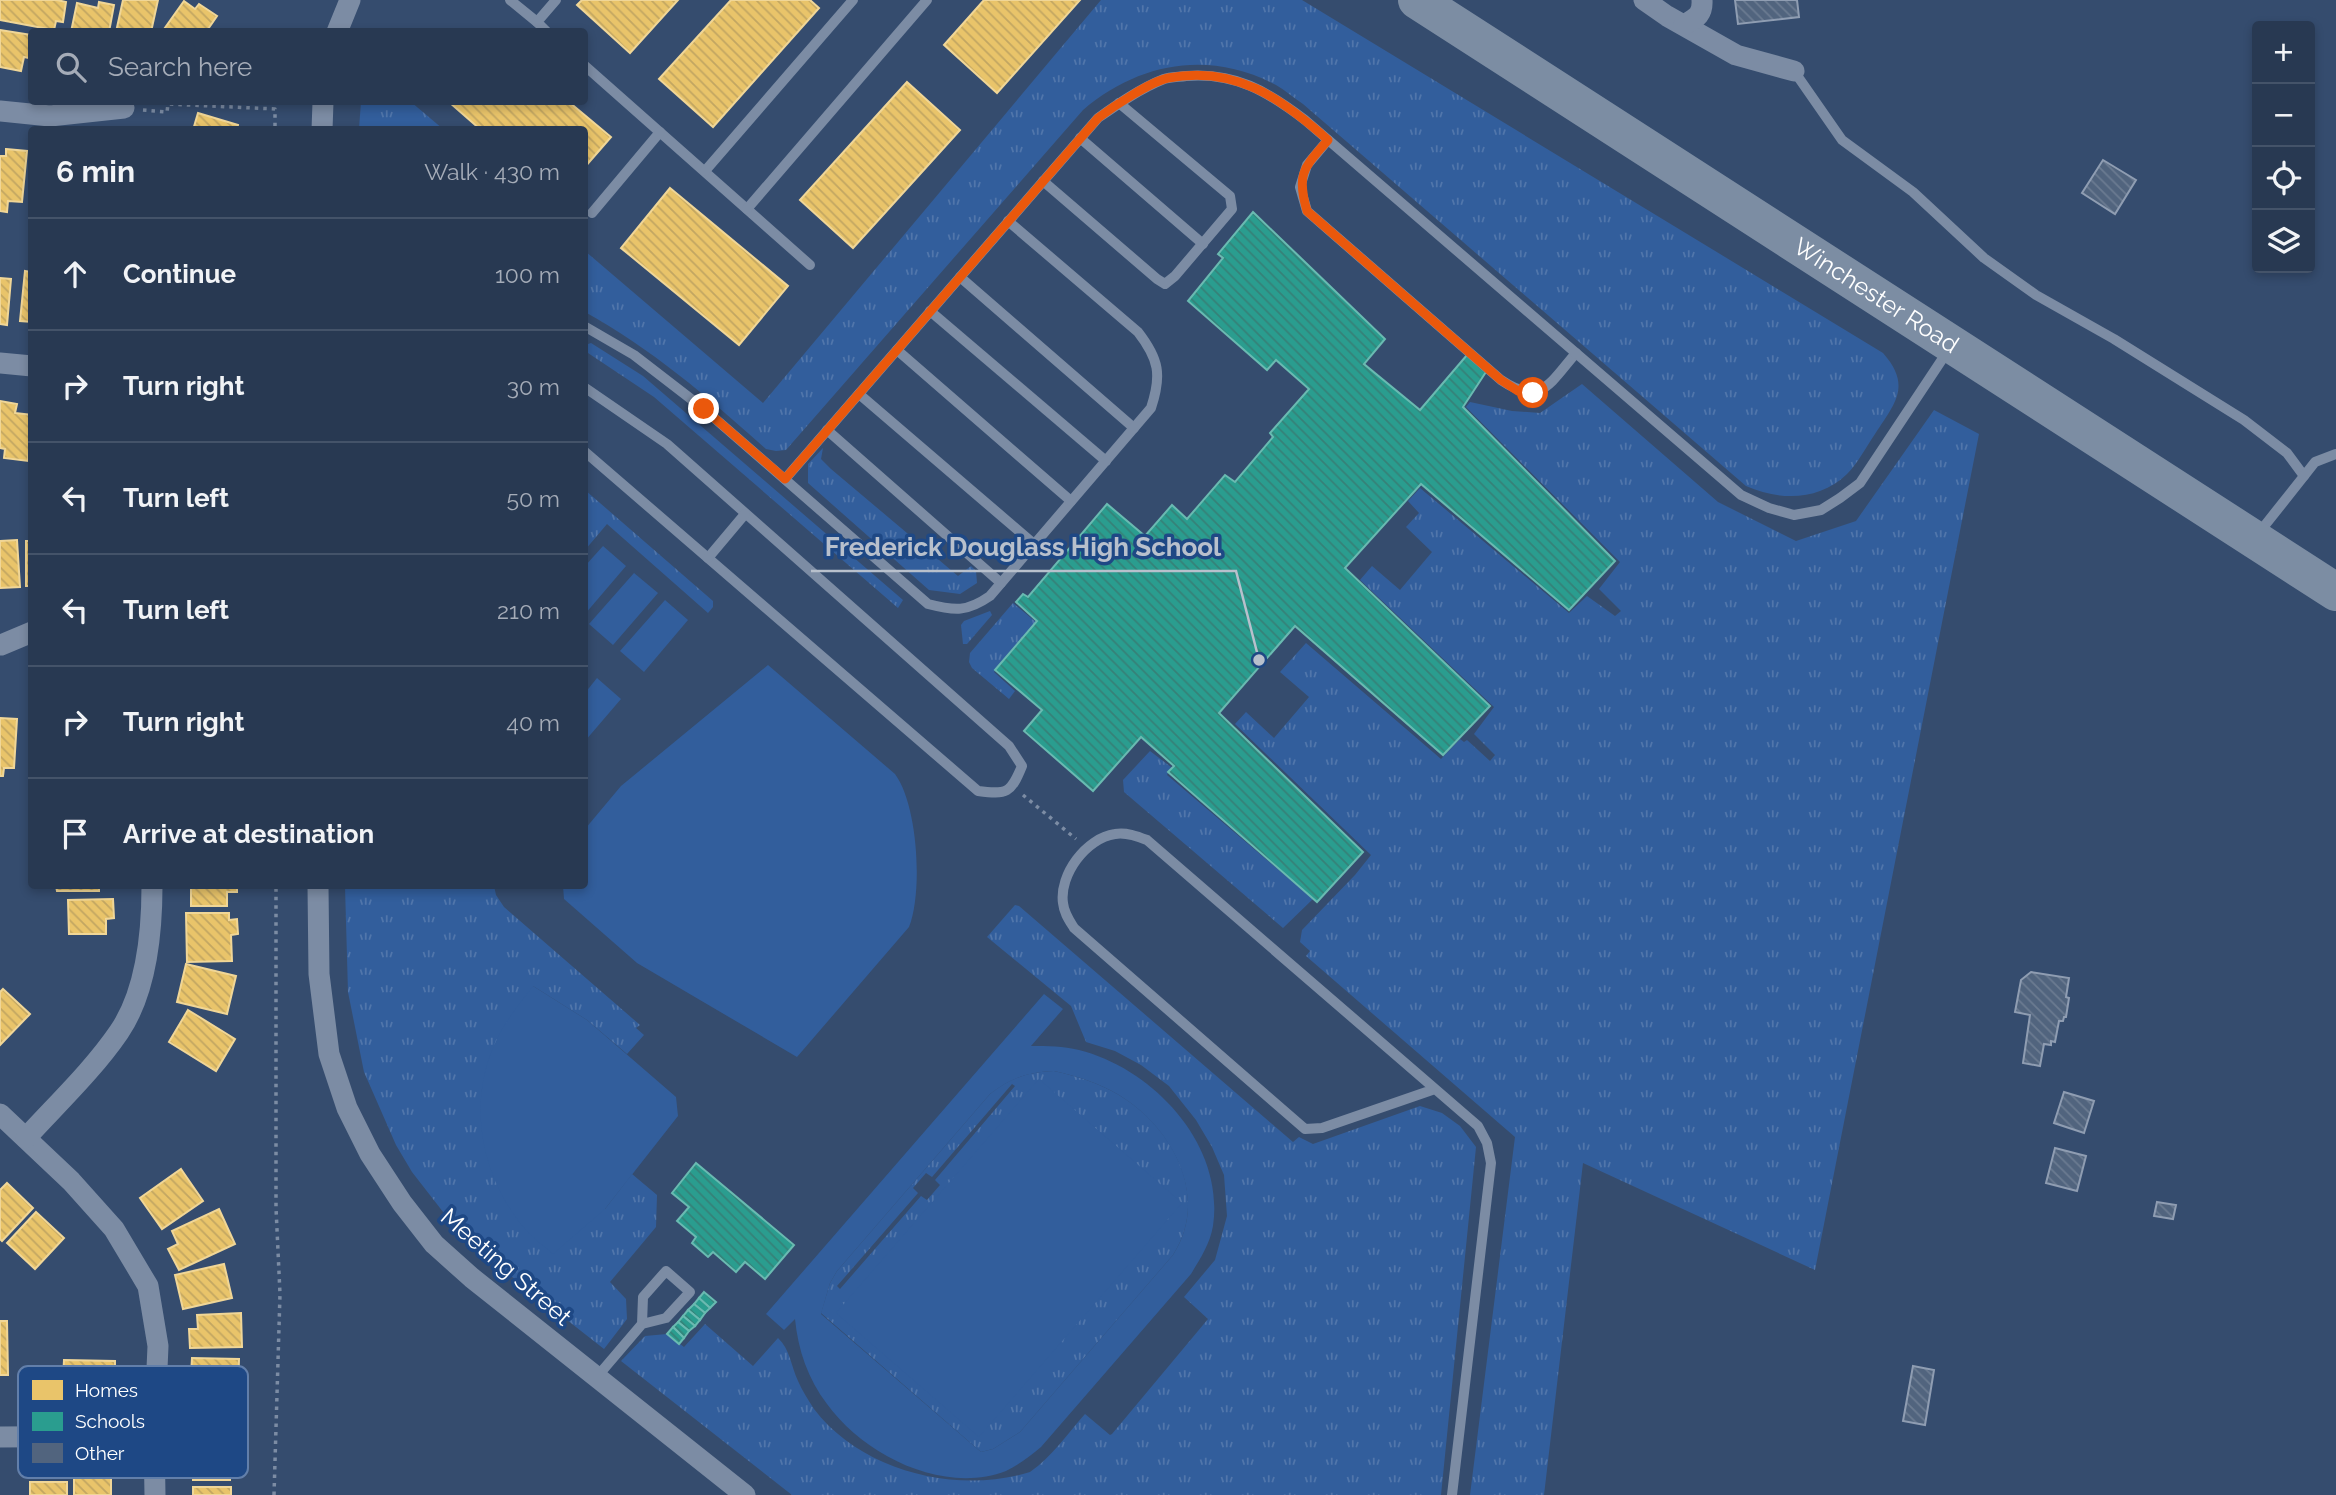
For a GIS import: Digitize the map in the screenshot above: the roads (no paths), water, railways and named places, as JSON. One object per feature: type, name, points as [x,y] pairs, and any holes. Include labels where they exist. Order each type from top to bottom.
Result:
[{"type":"highway","name":"Winchester Road","points":[[1417,0],[2336,592]]},
{"type":"street","points":[[339,28],[350,0]]},
{"type":"street","points":[[1644,0],[1736,55],[1794,71]]},
{"type":"street","points":[[1684,26],[1699,17],[1702,0]]},
{"type":"street","points":[[322,126],[323,105]]},
{"type":"street","points":[[0,111],[50,116],[124,108]]},
{"type":"street","points":[[0,363],[28,366]]},
{"type":"street","points":[[1,645],[28,634]]},
{"type":"street","points":[[26,1138],[121,1030],[134,1001],[149,948],[152,889]]},
{"type":"street","name":"Meeting Street","points":[[318,889],[319,974],[328,1054],[347,1108],[370,1154],[402,1203],[434,1244],[472,1278],[745,1495]]},
{"type":"street","points":[[0,1114],[71,1181],[114,1229],[148,1286],[158,1346],[157,1366]]},
{"type":"street","points":[[0,1437],[18,1437]]},
{"type":"lane","points":[[510,0],[543,28]]},
{"type":"lane","points":[[537,22],[556,0]]},
{"type":"lane","points":[[705,172],[853,0]]},
{"type":"lane","points":[[747,209],[927,0]]},
{"type":"lane","points":[[588,69],[810,265]]},
{"type":"lane","points":[[1794,71],[1842,141],[1913,192],[1984,258],[2036,295],[2114,339],[2244,420],[2287,453],[2304,476]]},
{"type":"lane","points":[[785,479],[1098,118],[1119,103],[1166,78],[1205,75],[1237,80],[1272,95],[1328,140],[1741,495],[1769,508],[1794,515],[1821,510],[1860,483],[1952,344]]},
{"type":"lane","points":[[1043,181],[1165,284],[1175,276],[1231,209],[1230,197],[1119,103]]},
{"type":"lane","points":[[592,213],[660,132]]},
{"type":"lane","points":[[1080,138],[1203,244]]},
{"type":"lane","points":[[1328,140],[1307,165],[1303,176],[1300,187],[1307,211],[1501,380],[1518,391],[1533,393],[1548,386],[1576,353]]},
{"type":"lane","points":[[588,328],[644,363],[704,409],[928,604],[949,610],[973,607],[990,596],[1134,428],[1151,408],[1157,391],[1158,372],[1152,350],[1128,322],[1008,221]]},
{"type":"lane","points":[[960,277],[1134,428]]},
{"type":"lane","points":[[930,311],[1105,461]]},
{"type":"lane","points":[[897,350],[1071,501]]},
{"type":"lane","points":[[588,390],[667,444],[1009,746],[1021,766],[1013,786],[1000,794],[978,791],[588,454]]},
{"type":"lane","points":[[859,394],[1034,544]]},
{"type":"lane","points":[[827,430],[1001,583]]},
{"type":"lane","points":[[2254,539],[2315,462],[2336,454]]},
{"type":"lane","points":[[708,558],[745,514]]},
{"type":"lane","points":[[1435,1089],[1322,1128],[1306,1129],[1074,928],[1065,913],[1063,889],[1071,869],[1087,848],[1098,839],[1116,834],[1134,835],[1147,840],[1478,1126],[1487,1143],[1490,1163],[1452,1495]]},
{"type":"lane","points":[[596,1378],[642,1324],[666,1318],[690,1292],[666,1271],[643,1297],[642,1324]]},
{"type":"place","name":"Frederick Douglass High School","points":[[1259,660]]}]
